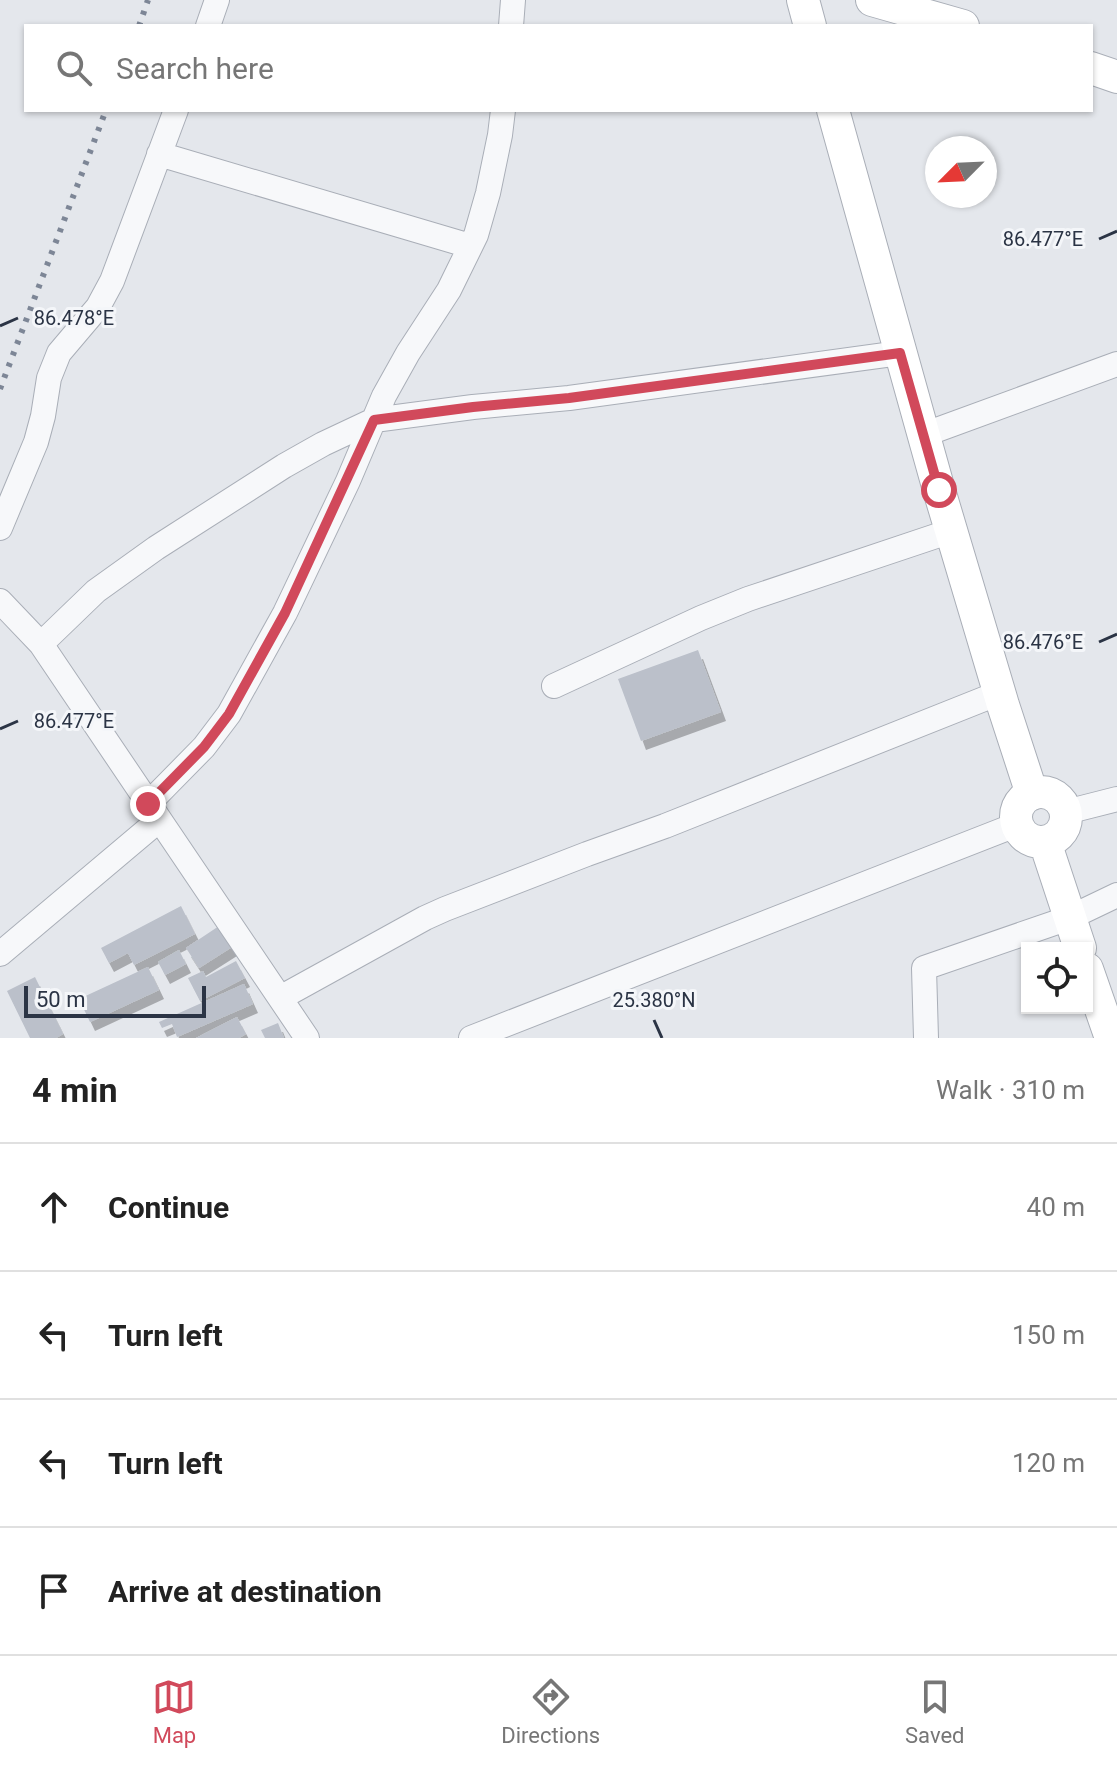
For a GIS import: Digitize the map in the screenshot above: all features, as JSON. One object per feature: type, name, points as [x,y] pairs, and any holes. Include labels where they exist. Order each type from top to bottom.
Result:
[{"type":"street","points":[[209,24],[217,0]]},
{"type":"street","points":[[511,24],[513,0]]},
{"type":"street","points":[[803,0],[809,24]]},
{"type":"street","points":[[872,0],[956,24]]},
{"type":"street","points":[[1093,69],[1117,77]]},
{"type":"street","points":[[0,528],[36,442],[49,378],[59,353],[98,307],[112,281],[175,112]]},
{"type":"street","points":[[0,954],[153,812],[229,714],[285,613],[384,396],[449,290],[476,235],[488,193],[503,112]]},
{"type":"street","points":[[834,112],[923,435],[1032,794]]},
{"type":"street","points":[[159,154],[470,246]]},
{"type":"street","points":[[41,644],[96,591],[156,548],[284,466],[374,420],[569,398],[900,353]]},
{"type":"street","points":[[923,435],[1117,364]]},
{"type":"street","points":[[554,686],[748,599],[951,531]]},
{"type":"street","points":[[0,601],[41,644],[307,1038]]},
{"type":"street","points":[[280,998],[445,909],[665,826],[999,693]]},
{"type":"street","points":[[1032,794],[1051,794],[1066,812],[1064,828],[1045,842],[1030,839],[1018,824],[1021,802],[1032,794]]},
{"type":"street","points":[[1066,812],[1117,799]]},
{"type":"street","points":[[471,1038],[1018,824]]},
{"type":"street","points":[[1045,842],[1074,933]]},
{"type":"street","points":[[926,1038],[924,968],[1074,933],[1117,895]]},
{"type":"street","points":[[1093,986],[1111,1038]]},
{"type":"building","points":[[698,650],[721,712],[641,741],[618,679]]},
{"type":"building","points":[[181,906],[195,934],[134,965],[128,953],[109,963],[101,948]]},
{"type":"building","points":[[219,926],[232,947],[199,968],[186,948]]},
{"type":"building","points":[[179,950],[186,964],[165,975],[158,962]]},
{"type":"building","points":[[236,961],[245,978],[200,1001],[188,978],[203,971],[206,977]]},
{"type":"building","points":[[148,967],[159,990],[90,1022],[79,999]]},
{"type":"building","points":[[35,977],[63,1034],[56,1038],[30,1038],[7,991]]},
{"type":"building","points":[[244,984],[253,1004],[177,1037],[172,1024],[162,1028],[159,1022]]},
{"type":"building","points":[[237,1017],[246,1034],[239,1038],[196,1038]]},
{"type":"building","points":[[278,1023],[284,1038],[265,1038],[261,1030]]},
{"type":"railway","points":[[140,24],[148,0]]},
{"type":"railway","points":[[0,389],[105,112]]},
{"type":"route","points":[[148,804],[204,747],[229,714],[285,613],[374,420],[569,398],[900,353],[939,490]]}]
